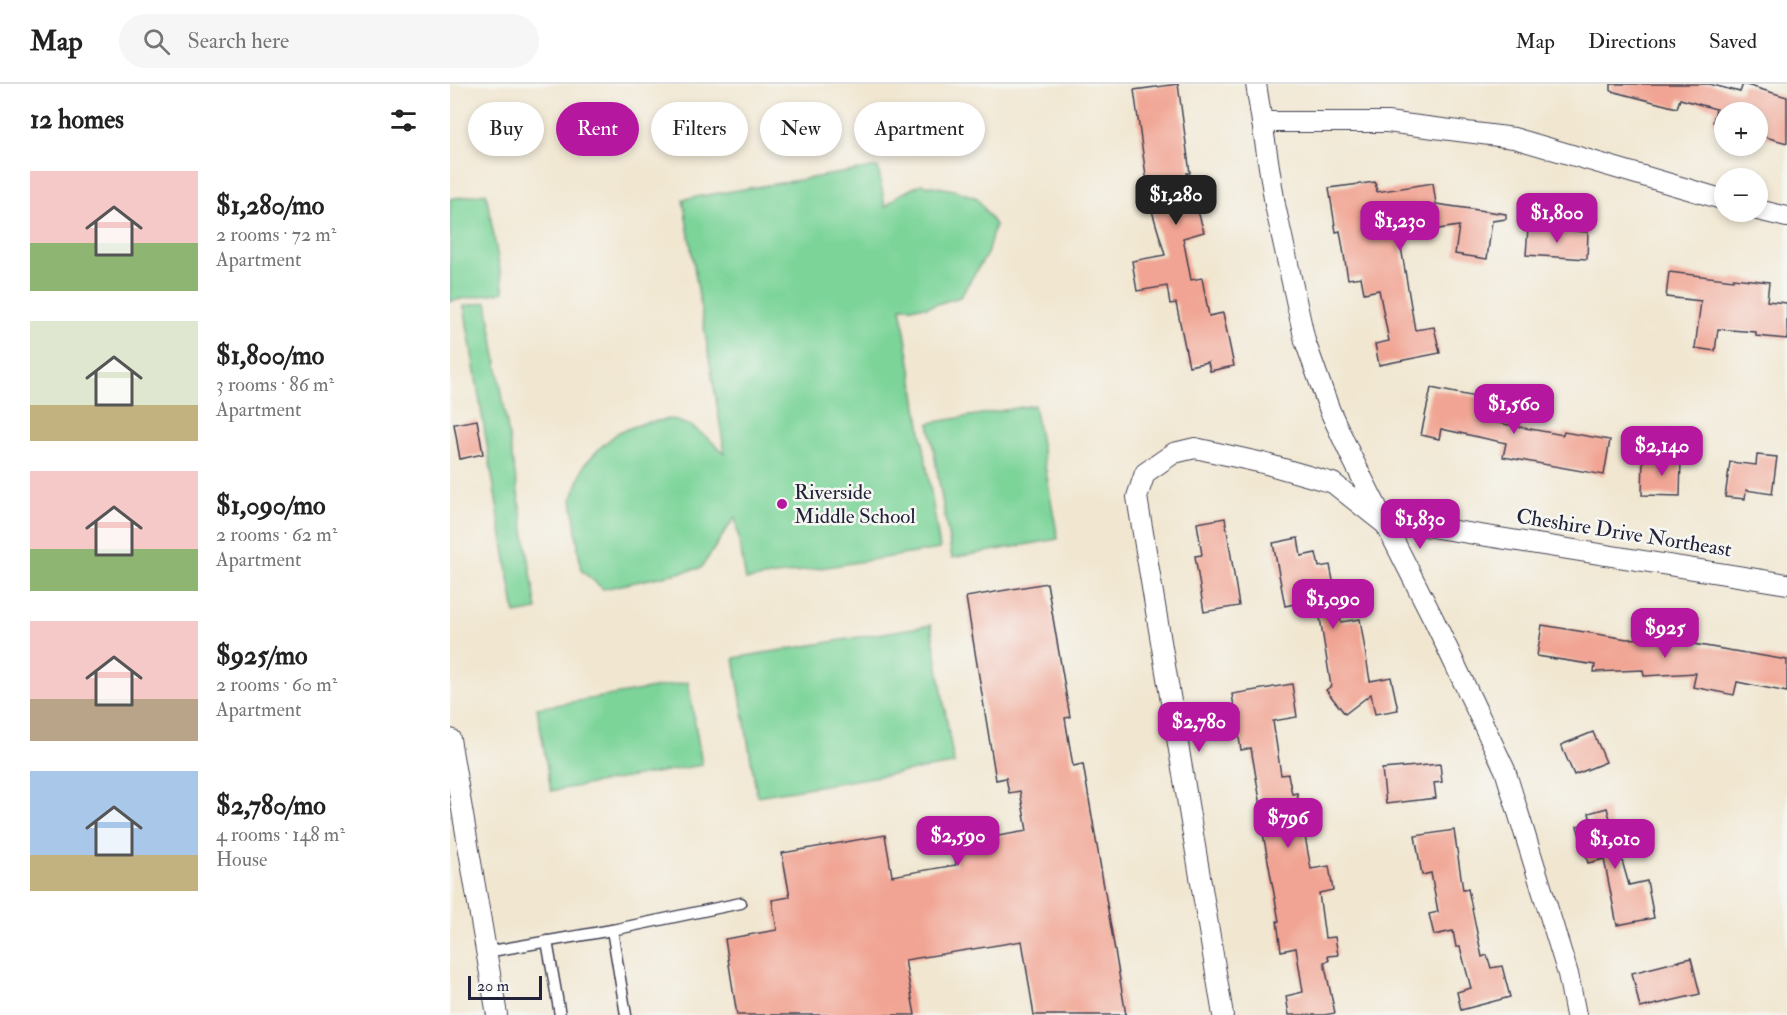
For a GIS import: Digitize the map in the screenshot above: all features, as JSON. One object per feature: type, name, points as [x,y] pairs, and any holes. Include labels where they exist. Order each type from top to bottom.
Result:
[{"type":"street","points":[[1256,84],[1275,205],[1305,341],[1330,411],[1506,770],[1568,974],[1576,1015]]},
{"type":"street","points":[[1262,122],[1387,122],[1514,138],[1714,197]]},
{"type":"street","points":[[1768,212],[1787,217]]},
{"type":"street","points":[[1224,1015],[1137,497],[1145,473],[1174,453],[1195,448],[1263,463],[1333,483],[1386,525]]},
{"type":"street","name":"Cheshire Drive Northeast","points":[[1386,525],[1418,525],[1787,584]]},
{"type":"street","points":[[450,739],[496,1015]]},
{"type":"lane","points":[[486,952],[612,930],[741,903]]},
{"type":"lane","points":[[612,930],[626,1015]]},
{"type":"lane","points":[[547,941],[560,1015]]},
{"type":"green space","points":[[878,167],[885,207],[897,196],[921,184],[954,190],[977,198],[995,225],[987,254],[960,297],[927,307],[901,307],[940,549],[746,580],[735,517],[701,568],[603,589],[581,570],[572,498],[585,464],[619,432],[644,423],[671,419],[691,426],[725,454],[683,199]]},
{"type":"green space","points":[[486,193],[504,292],[450,301],[450,199]]},
{"type":"green space","points":[[487,302],[537,610],[515,614],[464,306]]},
{"type":"green space","points":[[1034,405],[1058,539],[952,558],[929,423]]},
{"type":"green space","points":[[931,625],[954,764],[757,796],[734,658]]},
{"type":"green space","points":[[688,682],[702,765],[551,791],[537,708]]},
{"type":"building","points":[[1178,84],[1190,173],[1187,173],[1204,232],[1183,238],[1191,280],[1202,278],[1209,316],[1223,313],[1234,366],[1210,371],[1208,362],[1189,366],[1176,303],[1170,304],[1167,286],[1137,291],[1132,261],[1165,255],[1150,204],[1134,90]]},
{"type":"building","points":[[1611,84],[1709,84],[1740,92],[1743,84],[1787,97],[1787,143],[1768,138],[1768,102],[1714,102],[1714,108],[1680,99],[1677,108],[1611,91]]},
{"type":"building","points":[[1375,182],[1377,192],[1433,183],[1436,204],[1506,214],[1506,219],[1492,221],[1487,259],[1455,254],[1459,226],[1399,235],[1415,330],[1434,327],[1440,353],[1379,365],[1375,344],[1389,341],[1379,290],[1364,293],[1361,277],[1348,279],[1340,231],[1336,232],[1329,188]]},
{"type":"building","points":[[1528,228],[1588,232],[1587,259],[1526,255]]},
{"type":"building","points":[[1669,272],[1769,282],[1767,301],[1787,303],[1787,339],[1756,336],[1756,332],[1718,329],[1715,351],[1695,348],[1701,301],[1666,297]]},
{"type":"building","points":[[1431,388],[1481,398],[1477,419],[1563,435],[1564,432],[1610,440],[1604,475],[1503,457],[1506,443],[1441,429],[1439,439],[1421,435]]},
{"type":"building","points":[[477,420],[483,454],[460,459],[454,424]]},
{"type":"building","points":[[1757,455],[1777,457],[1772,494],[1746,490],[1745,499],[1725,497],[1730,462],[1756,465]]},
{"type":"building","points":[[1643,458],[1681,459],[1680,496],[1642,495]]},
{"type":"building","points":[[1225,518],[1239,606],[1204,612],[1195,556],[1202,555],[1197,523]]},
{"type":"building","points":[[1298,538],[1301,556],[1316,553],[1319,567],[1330,565],[1341,622],[1360,619],[1370,681],[1391,677],[1398,710],[1375,714],[1371,694],[1345,714],[1326,690],[1331,686],[1317,599],[1285,606],[1273,543]]},
{"type":"building","points":[[1047,583],[1070,717],[1065,718],[1073,766],[1083,764],[1126,1015],[1034,1015],[1022,941],[905,960],[915,1015],[737,1015],[725,939],[777,930],[772,900],[790,897],[782,853],[885,835],[892,876],[956,865],[953,844],[1027,831],[1020,791],[1009,793],[1006,778],[996,780],[966,597]]},
{"type":"building","points":[[1542,625],[1627,639],[1670,637],[1670,640],[1787,660],[1787,692],[1737,682],[1734,695],[1693,687],[1696,673],[1644,676],[1643,670],[1594,672],[1595,665],[1537,656]]},
{"type":"building","points":[[1292,684],[1297,717],[1273,721],[1281,775],[1288,774],[1292,794],[1297,793],[1311,869],[1329,866],[1333,890],[1319,893],[1325,938],[1335,937],[1338,955],[1328,956],[1329,961],[1324,962],[1335,1013],[1324,1015],[1289,1015],[1286,996],[1303,992],[1296,948],[1281,951],[1277,921],[1279,921],[1258,806],[1261,806],[1251,748],[1241,750],[1232,694]]},
{"type":"building","points":[[1593,732],[1606,762],[1574,775],[1561,745]]},
{"type":"building","points":[[1440,764],[1442,782],[1434,783],[1436,798],[1386,804],[1382,769]]},
{"type":"building","points":[[1607,808],[1629,885],[1647,881],[1654,918],[1617,925],[1604,859],[1588,863],[1577,826],[1591,822],[1589,813]]},
{"type":"building","points":[[1454,830],[1463,890],[1468,889],[1482,957],[1487,955],[1491,968],[1502,966],[1510,997],[1461,1010],[1457,992],[1471,988],[1460,947],[1456,947],[1453,931],[1434,935],[1429,914],[1438,912],[1431,873],[1422,875],[1415,836]]},
{"type":"building","points":[[1691,958],[1700,994],[1640,1008],[1632,973]]},
{"type":"place","name":"Riverside Middle School","points":[[782,504]]}]
